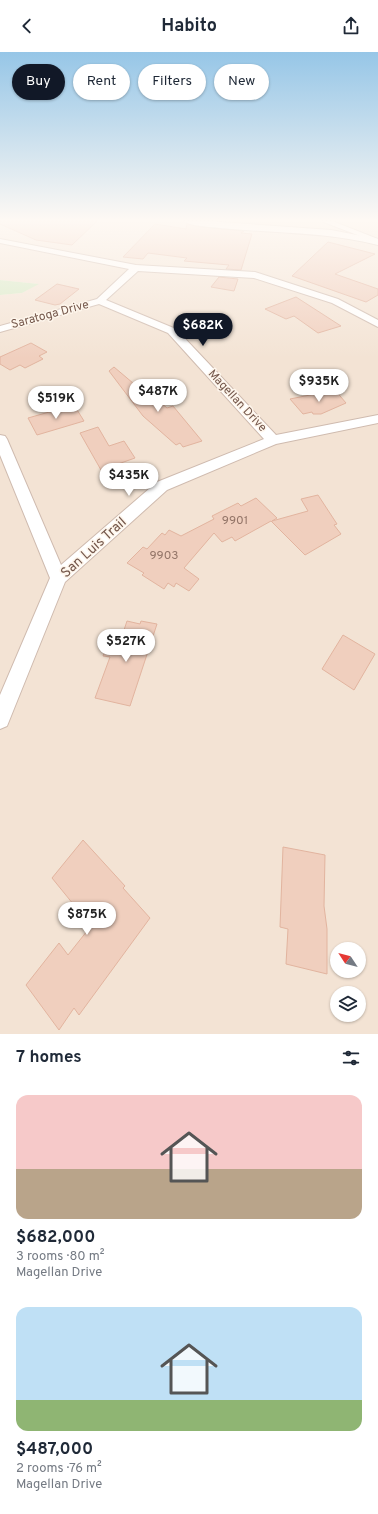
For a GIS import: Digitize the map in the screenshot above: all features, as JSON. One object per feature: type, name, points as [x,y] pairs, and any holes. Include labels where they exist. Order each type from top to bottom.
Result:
[{"type":"street","points":[[130,267],[255,275],[335,301],[378,324]]},
{"type":"street","name":"Saratoga Drive","points":[[0,329],[100,301],[136,268]]},
{"type":"street","name":"Magellan Drive","points":[[100,301],[172,331],[273,440]]},
{"type":"street","name":"San Luis Trail","points":[[0,719],[58,578],[162,486],[273,440],[378,419]]},
{"type":"street","points":[[0,439],[58,578]]},
{"type":"shaded area","points":[[0,267],[378,267],[378,1034],[0,1034],[0,295],[22,293],[38,284],[0,280]]},
{"type":"green space","points":[[0,280],[39,284],[22,293],[0,295]]},
{"type":"building","points":[[228,267],[242,267],[241,270],[226,269]]},
{"type":"building","points":[[302,267],[349,267],[335,274],[378,289],[378,295],[366,302],[292,276]]},
{"type":"building","points":[[219,277],[238,279],[234,291],[211,287]]},
{"type":"building","points":[[57,284],[79,289],[60,304],[55,305],[35,300]]},
{"type":"building","points":[[296,297],[341,326],[318,333],[294,316],[286,319],[265,309]]},
{"type":"building","points":[[31,343],[47,352],[39,356],[43,359],[25,368],[20,365],[10,370],[0,364],[0,357]]},
{"type":"building","points":[[114,367],[140,389],[143,388],[167,408],[173,406],[202,441],[183,447],[180,443],[176,445],[143,416],[109,371]]},
{"type":"building","points":[[335,390],[346,403],[321,414],[313,414],[312,412],[303,414],[290,399]]},
{"type":"building","points":[[74,405],[84,421],[37,435],[28,418]]},
{"type":"building","points":[[98,427],[109,446],[124,441],[135,458],[101,470],[80,433]]},
{"type":"building","points":[[318,495],[337,524],[334,525],[341,534],[305,555],[271,521],[235,541],[232,537],[222,542],[214,533],[184,568],[199,579],[189,591],[176,583],[174,587],[168,583],[164,589],[142,575],[144,573],[127,563],[143,547],[147,549],[162,533],[165,535],[169,530],[181,536],[214,519],[212,516],[238,503],[241,506],[256,498],[277,518],[272,521],[308,511],[301,499]]},
{"type":"building","points":[[127,621],[140,624],[141,621],[157,624],[130,706],[95,698],[110,657],[103,656],[112,634],[122,636]]},
{"type":"building","points":[[343,635],[375,654],[354,690],[322,669]]},
{"type":"building","points":[[83,840],[125,886],[123,888],[150,918],[79,1015],[74,1008],[59,1030],[26,985],[59,943],[68,955],[91,926],[52,878]]},
{"type":"building","points":[[283,847],[325,855],[324,906],[327,929],[327,974],[286,964],[288,929],[280,927]]}]
